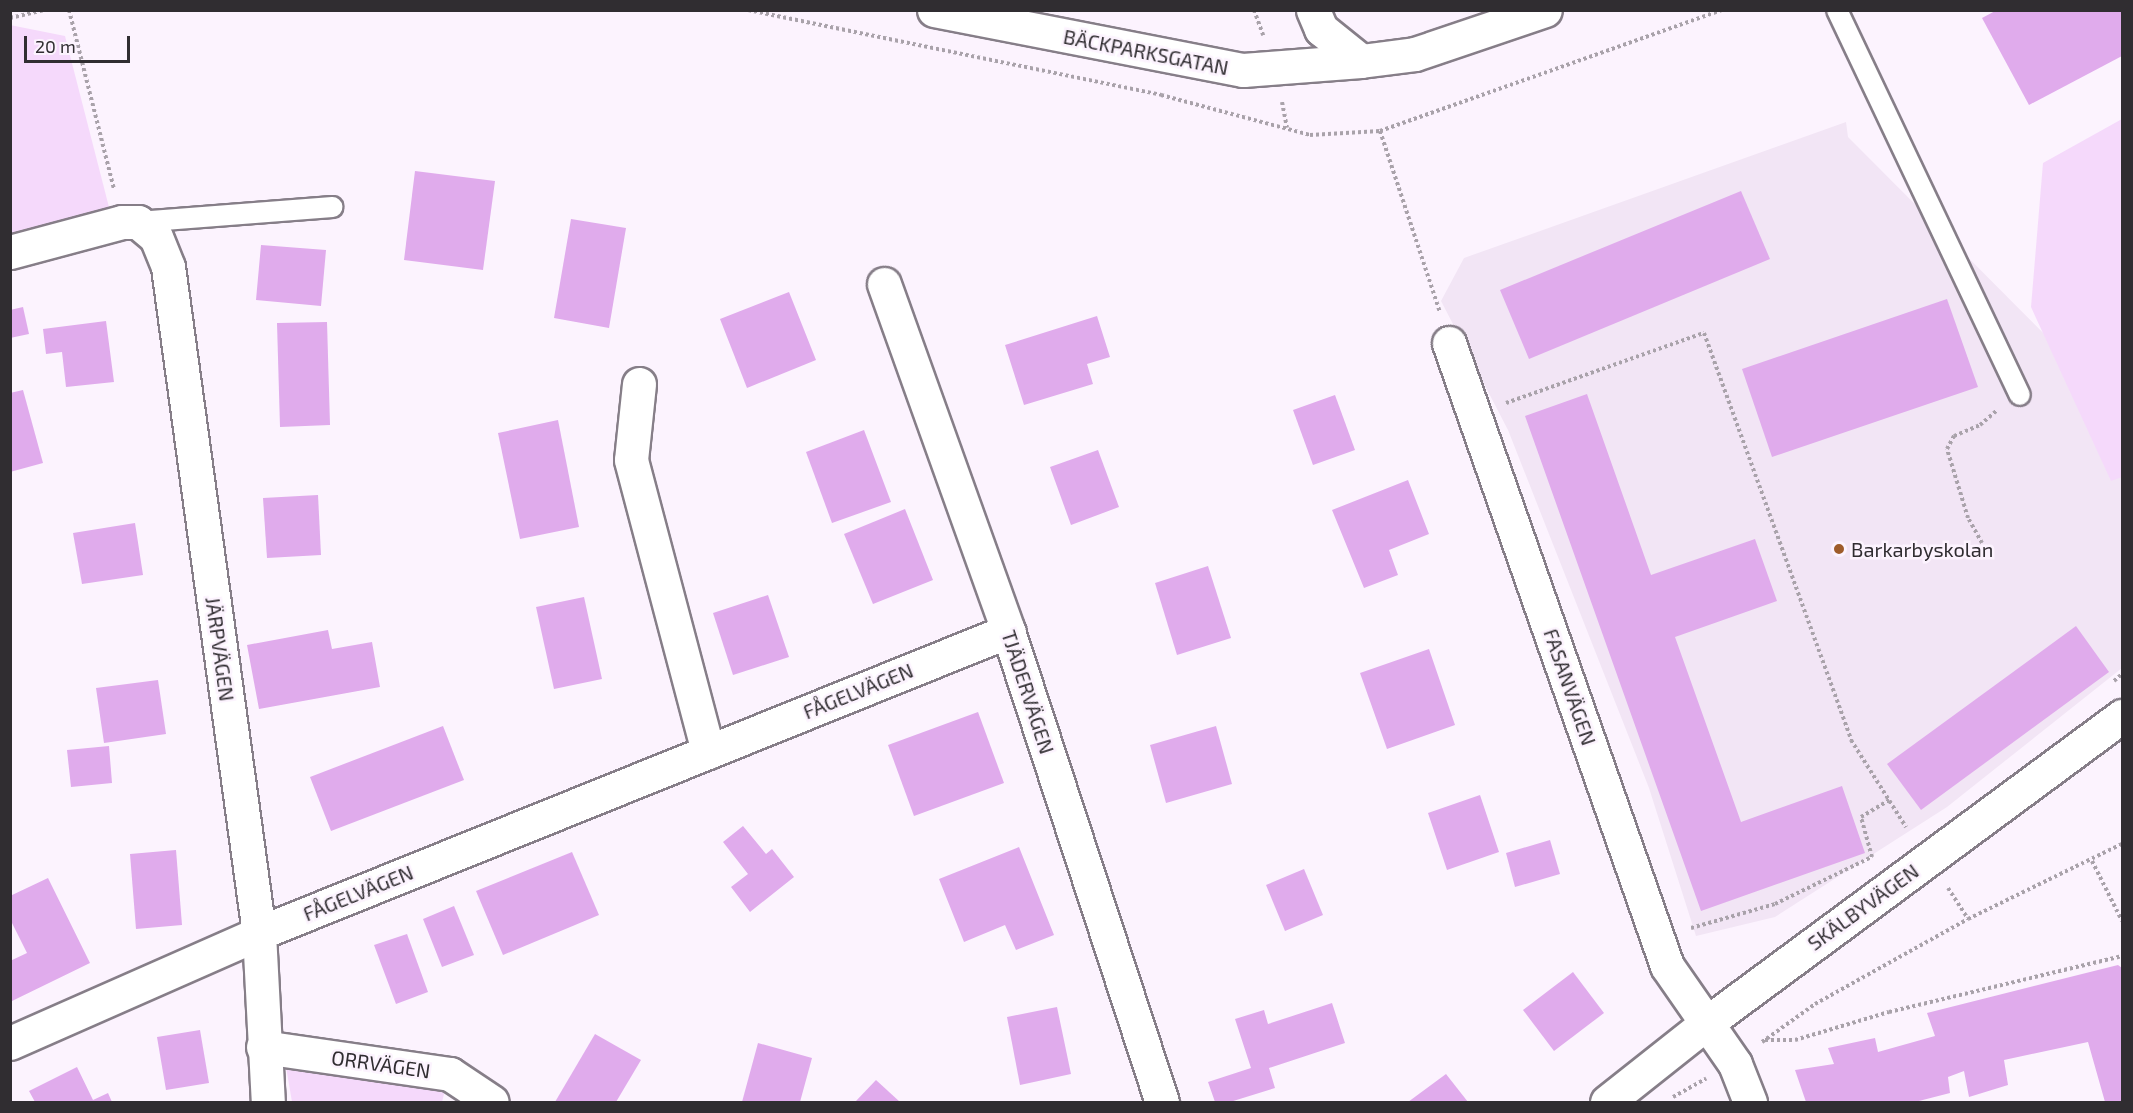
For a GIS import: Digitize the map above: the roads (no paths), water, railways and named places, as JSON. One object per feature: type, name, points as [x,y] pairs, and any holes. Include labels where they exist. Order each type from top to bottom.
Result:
[{"type":"street","name":"BÄCKPARKSGATAN","points":[[934,10],[1243,70],[1361,61],[1415,54],[1545,10]]},
{"type":"street","points":[[1313,10],[1320,29],[1361,61]]},
{"type":"street","points":[[10,252],[130,222]]},
{"type":"street","name":"JÄRPVÄGEN","points":[[130,222],[156,237],[168,267],[259,933],[262,1047],[268,1102]]},
{"type":"street","name":"TJÄDERVÄGEN","points":[[884,284],[1008,631],[1162,1102]]},
{"type":"street","name":"FASANVÄGEN","points":[[1449,343],[1668,966],[1687,1000],[1708,1022],[1735,1064],[1750,1102]]},
{"type":"street","points":[[639,384],[631,460],[708,752]]},
{"type":"street","name":"FÅGELVÄGEN","points":[[10,1043],[259,933],[1008,631]]},
{"type":"street","name":"SKÄLBYVÄGEN","points":[[1607,1102],[1708,1022],[2122,716]]},
{"type":"street","name":"ORRVÄGEN","points":[[262,1047],[450,1074],[492,1102]]},
{"type":"lane","points":[[1837,10],[2020,395]]},
{"type":"lane","points":[[130,222],[332,207]]},
{"type":"place","name":"Barkarbyskolan","points":[[1839,549]]}]
